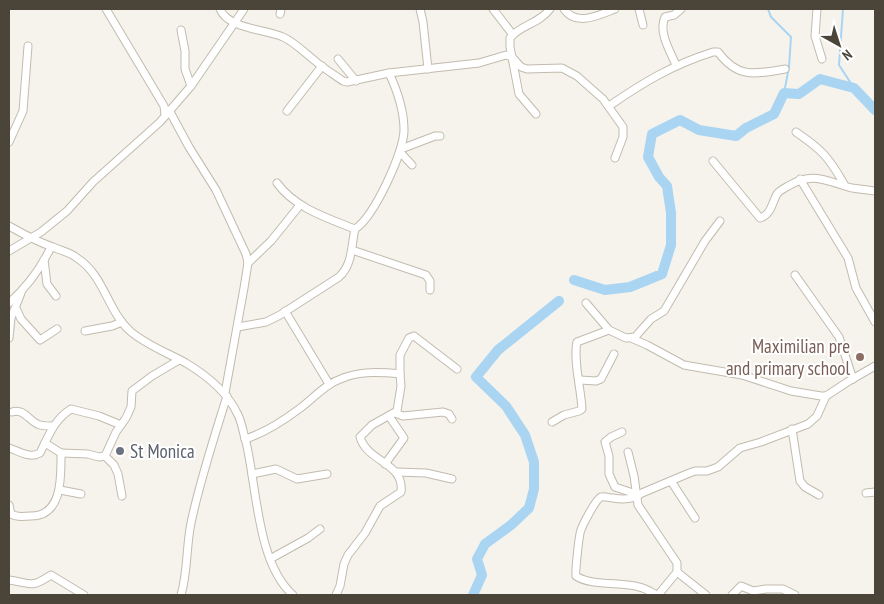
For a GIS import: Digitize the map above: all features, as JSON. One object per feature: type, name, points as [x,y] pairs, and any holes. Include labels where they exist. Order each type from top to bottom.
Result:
[{"type":"street","points":[[106,9],[162,101],[167,113],[216,190],[239,237],[248,263],[226,394],[206,471],[198,492],[189,536],[186,574],[181,595]]},
{"type":"street","points":[[220,9],[223,16],[235,22],[283,37],[343,81],[356,81],[389,73],[479,62],[506,55],[512,57],[521,67],[527,69],[550,67],[566,69],[585,82],[609,106],[623,127],[624,137],[615,158]]},
{"type":"street","points":[[9,251],[41,232],[67,210],[93,182],[150,131],[191,86],[244,9]]},
{"type":"street","points":[[420,9],[424,22],[428,69]]},
{"type":"street","points":[[493,9],[513,35]]},
{"type":"street","points":[[536,114],[519,94],[510,41],[513,35],[542,18],[550,9]]},
{"type":"street","points":[[564,9],[572,18],[580,19],[615,9]]},
{"type":"street","points":[[639,9],[642,25]]},
{"type":"street","points":[[664,9],[664,36],[676,65]]},
{"type":"street","points":[[665,17],[674,15],[682,9]]},
{"type":"street","points":[[816,9],[815,36],[822,59]]},
{"type":"street","points":[[182,30],[186,51],[186,69],[191,86]]},
{"type":"street","points":[[9,142],[23,111],[28,46]]},
{"type":"street","points":[[609,106],[647,80],[676,65],[717,52],[729,64],[748,73],[784,70]]},
{"type":"street","points":[[338,59],[356,81]]},
{"type":"street","points":[[288,111],[322,66]]},
{"type":"street","points":[[238,327],[266,322],[340,277],[346,271],[355,229],[365,221],[376,204],[400,151],[404,128],[401,108],[389,73]]},
{"type":"street","points":[[796,132],[814,144],[828,157],[844,184]]},
{"type":"street","points":[[400,151],[435,136],[440,136]]},
{"type":"street","points":[[400,151],[412,165]]},
{"type":"street","points":[[713,161],[760,218],[764,217],[768,212],[779,192],[800,179],[815,178],[844,184],[853,188],[875,191]]},
{"type":"street","points":[[800,179],[848,258],[856,288],[875,322]]},
{"type":"street","points":[[277,183],[284,192],[295,199],[300,205],[330,220],[355,229]]},
{"type":"street","points":[[248,263],[271,241],[300,205]]},
{"type":"street","points":[[631,338],[639,334],[651,319],[664,311],[702,245],[720,221]]},
{"type":"street","points":[[9,226],[30,238],[71,254],[91,269],[102,286],[111,307],[129,330],[196,369],[226,394],[238,414],[245,439],[265,544],[280,581],[293,595]]},
{"type":"street","points":[[9,303],[21,292],[51,247]]},
{"type":"street","points":[[352,250],[426,275],[430,281],[430,290]]},
{"type":"street","points":[[44,260],[48,284],[56,296]]},
{"type":"street","points":[[795,275],[838,337],[853,379]]},
{"type":"street","points":[[9,338],[11,318],[21,292]]},
{"type":"street","points":[[586,303],[608,330],[647,345],[684,365],[742,375],[791,391],[826,396]]},
{"type":"street","points":[[16,308],[21,319],[40,340],[57,329]]},
{"type":"street","points":[[285,312],[329,384]]},
{"type":"street","points":[[85,331],[112,326],[122,322]]},
{"type":"street","points":[[552,422],[564,415],[582,410],[577,367],[577,342],[608,330]]},
{"type":"street","points":[[336,595],[348,555],[365,533],[380,506],[401,492],[402,485],[396,472],[362,442],[360,437],[372,425],[397,411],[401,386],[400,355],[409,338],[414,336],[457,369]]},
{"type":"street","points":[[580,380],[596,381],[601,379],[614,354]]},
{"type":"street","points":[[105,456],[131,407],[132,392],[152,376],[180,360]]},
{"type":"street","points":[[628,452],[634,476],[636,496],[638,505],[677,563],[676,572],[658,595],[641,587],[615,585],[578,578],[575,573],[581,528],[598,500],[604,496],[620,499],[636,496],[695,471],[702,472],[718,467],[740,448],[808,424],[814,420],[826,396],[875,366]]},
{"type":"street","points":[[245,439],[262,433],[300,408],[329,384],[344,377],[379,372],[400,374]]},
{"type":"street","points":[[9,448],[30,456],[38,455],[58,418],[70,409],[99,416],[121,425]]},
{"type":"street","points":[[12,412],[17,410],[39,425],[53,426]]},
{"type":"street","points":[[392,414],[403,416],[443,412],[449,414],[452,419]]},
{"type":"street","points":[[385,464],[404,438],[392,414]]},
{"type":"street","points":[[792,429],[800,481],[805,487],[819,495]]},
{"type":"street","points":[[622,432],[611,437],[606,442],[609,456],[609,474],[615,487],[636,496]]},
{"type":"street","points":[[44,443],[62,453],[105,456]]},
{"type":"street","points":[[9,506],[11,514],[16,516],[44,515],[49,511],[60,490],[62,453]]},
{"type":"street","points":[[105,456],[114,465],[118,474],[122,496]]},
{"type":"street","points":[[252,474],[276,469],[297,479],[327,474]]},
{"type":"street","points":[[396,472],[426,473],[452,479]]},
{"type":"street","points":[[671,481],[695,518]]},
{"type":"street","points":[[60,490],[81,494]]},
{"type":"street","points":[[866,493],[875,492]]},
{"type":"street","points":[[270,559],[308,538],[320,529]]},
{"type":"street","points":[[676,572],[706,595]]},
{"type":"street","points":[[9,580],[26,584],[38,584],[51,575],[84,595]]},
{"type":"street","points":[[732,595],[741,586],[753,591],[766,588],[783,589],[795,595]]},
{"type":"waterway","points":[[768,9],[771,17],[791,37],[789,67],[784,93]]},
{"type":"waterway","points":[[843,9],[839,65],[854,88]]},
{"type":"waterway","points":[[574,280],[605,290],[630,287],[662,274],[671,245],[671,213],[667,186],[659,177],[648,157],[652,134],[680,120],[699,130],[736,136],[746,128],[774,114],[784,93],[799,94],[820,79],[854,88],[875,110]]},
{"type":"waterway","points":[[473,595],[482,575],[477,559],[485,544],[511,525],[529,508],[534,489],[534,462],[525,435],[506,406],[476,377],[498,350],[559,301]]},
{"type":"place","name":"Maximilian pre and primary school","points":[[860,357]]},
{"type":"place","name":"St Monica","points":[[120,451]]}]
